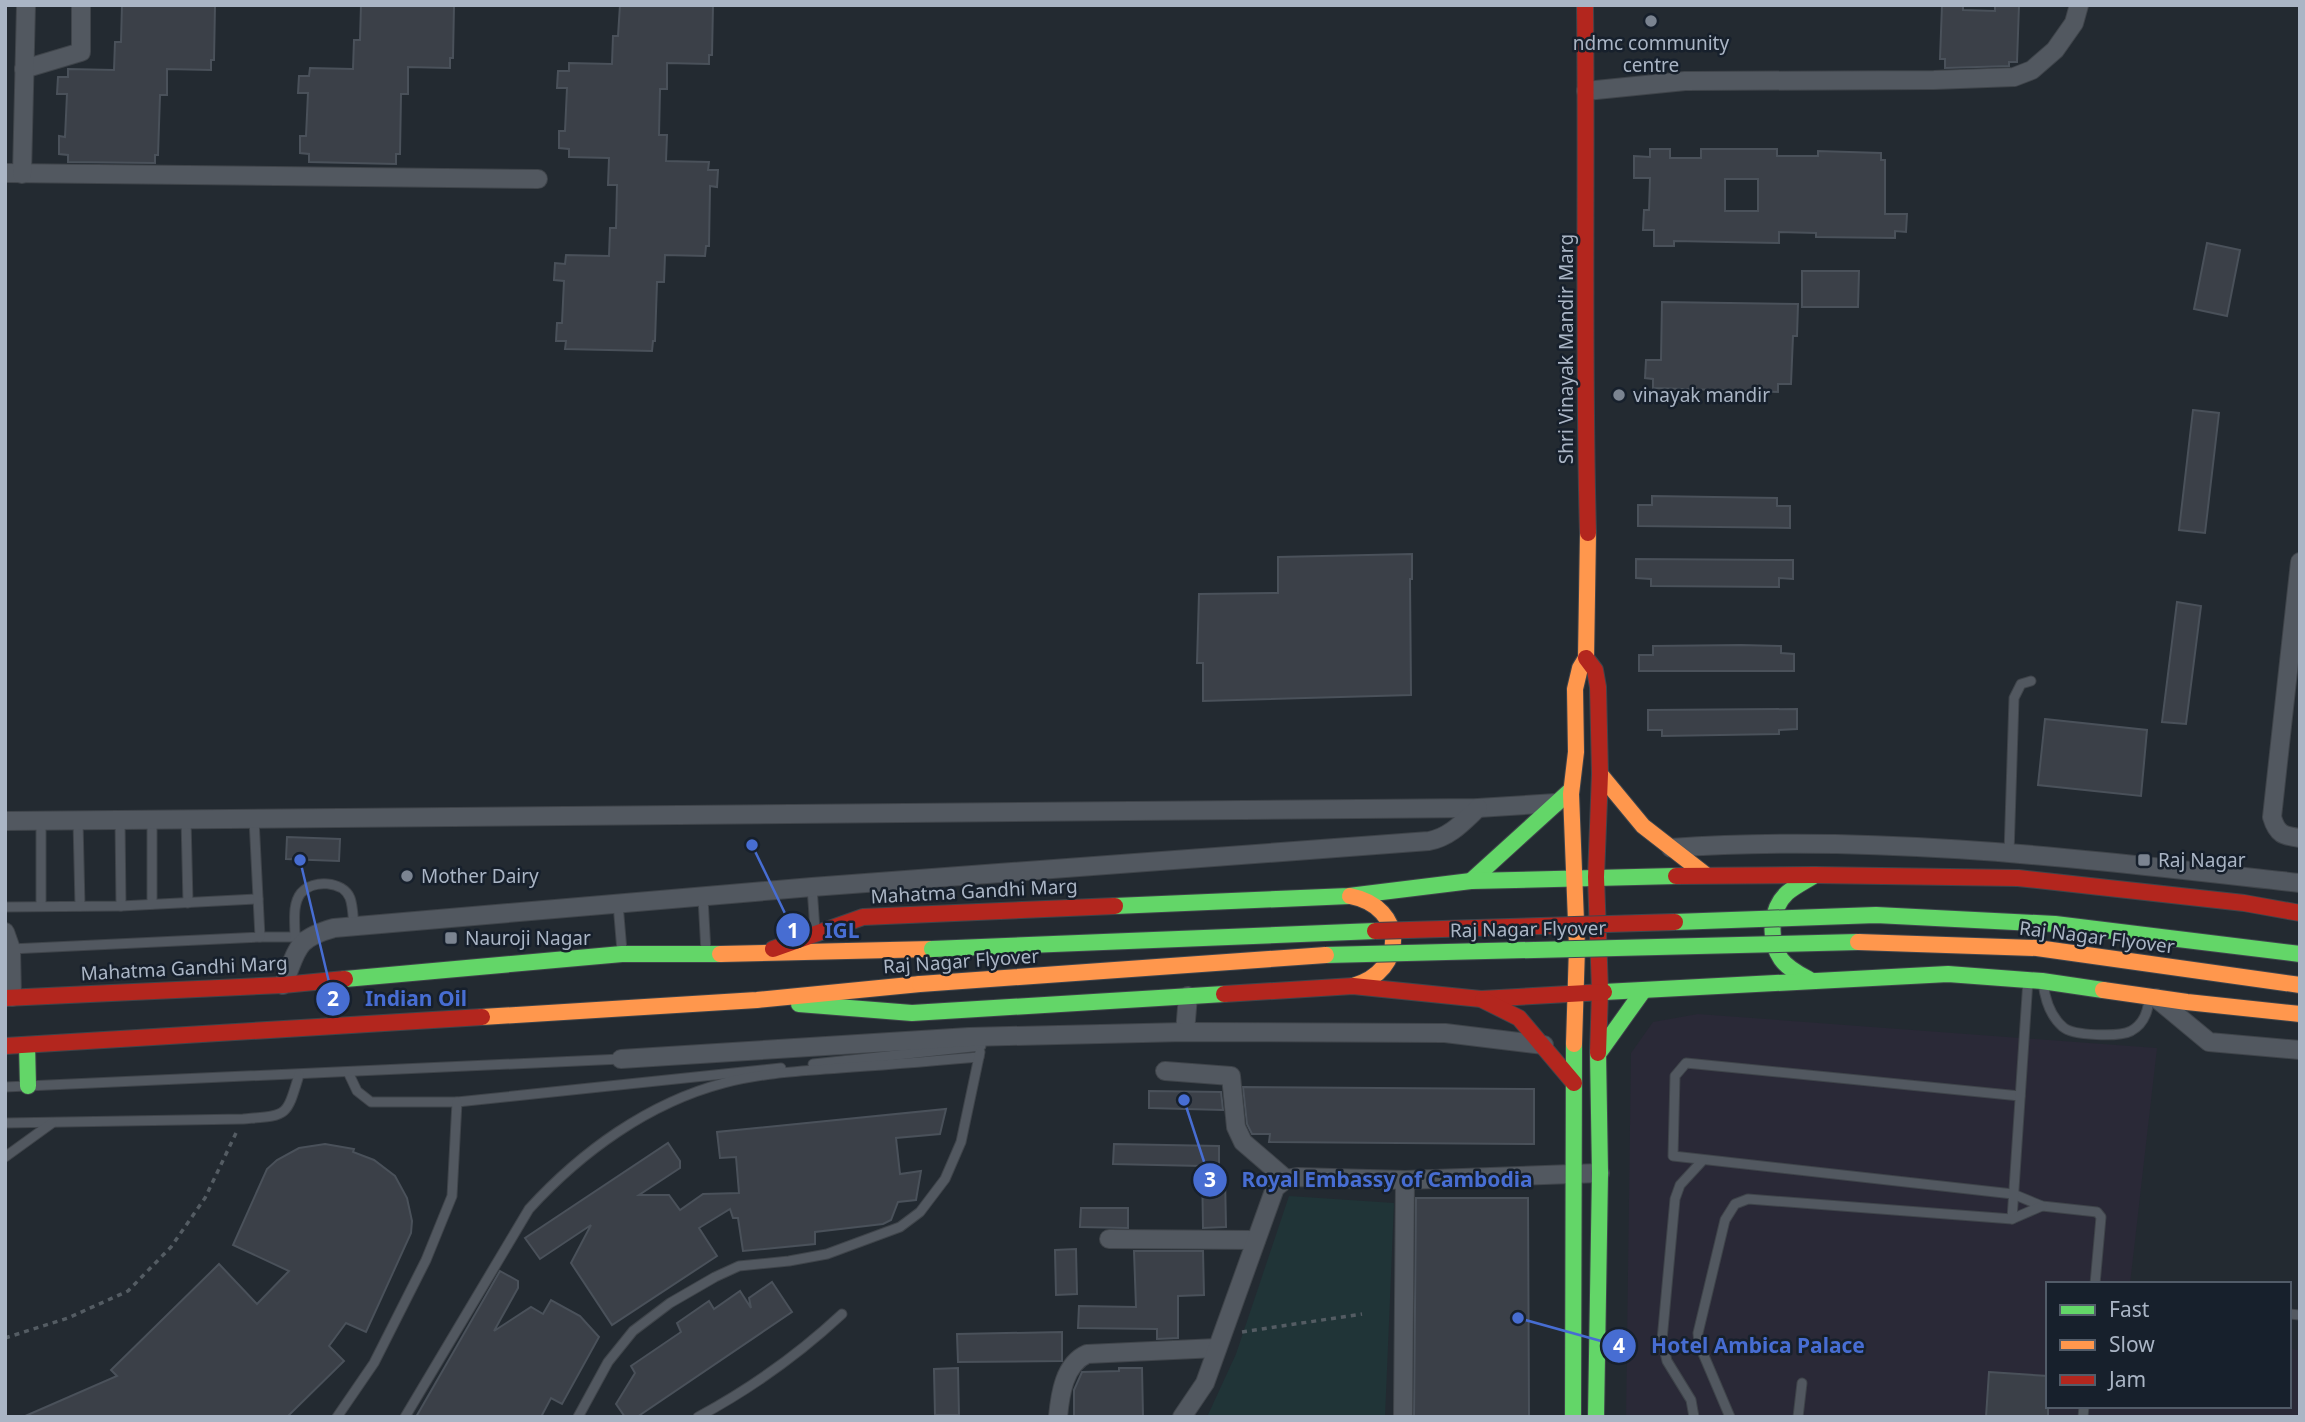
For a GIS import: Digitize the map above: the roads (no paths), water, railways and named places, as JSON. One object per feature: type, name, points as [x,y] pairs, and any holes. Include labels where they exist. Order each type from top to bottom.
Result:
[{"type":"street","points":[[26,5],[24,69],[14,174],[538,179]]},
{"type":"street","points":[[24,69],[80,52],[81,5]]},
{"type":"street","name":"Shri Vinayak Mandir Marg","points":[[1571,790],[1576,747],[1575,689],[1578,669],[1586,658],[1588,537],[1585,419],[1585,5]]},
{"type":"street","points":[[1586,91],[1685,81],[2014,77],[2032,70],[2055,50],[2074,23],[2079,5]]},
{"type":"street","points":[[2300,562],[2272,817],[2276,830],[2284,836],[2300,838]]},
{"type":"street","points":[[1586,658],[1595,670],[1598,687],[1600,774],[1596,877],[1600,992],[1600,1173],[1595,1417]]},
{"type":"street","points":[[1600,774],[1643,826],[1706,875]]},
{"type":"street","points":[[1471,881],[1571,790]]},
{"type":"street","points":[[1571,790],[1577,993],[1574,1083],[1573,1417]]},
{"type":"street","points":[[5,821],[1478,808],[1556,803]]},
{"type":"street","points":[[282,985],[302,937],[334,928],[812,887],[1429,841],[1449,834],[1478,808]]},
{"type":"street","points":[[1671,848],[1709,845],[1890,845],[2078,859],[2300,883]]},
{"type":"street","name":"Mahatma Gandhi Marg","points":[[9,997],[282,985],[622,954],[761,954],[863,917],[1349,896],[1471,881],[1706,875],[2018,878],[2244,903],[2300,913]]},
{"type":"street","points":[[1812,981],[1791,969],[1781,958],[1773,935],[1772,920],[1777,906],[1786,894],[1815,875]]},
{"type":"street","points":[[2244,903],[2249,878]]},
{"type":"street","points":[[1349,896],[1368,900],[1383,912],[1392,929],[1393,949],[1386,967],[1372,980],[1353,986]]},
{"type":"street","name":"Raj Nagar Flyover","points":[[761,954],[1876,915],[2055,924],[2300,954]]},
{"type":"street","points":[[8,940],[9,997]]},
{"type":"street","name":"Raj Nagar Flyover","points":[[757,1000],[920,984],[1342,954],[1845,942],[2038,948],[2300,985]]},
{"type":"street","points":[[5,1046],[757,1000],[912,1013],[1353,986],[1480,999],[1948,974],[2035,981],[2300,1014]]},
{"type":"street","points":[[1598,1054],[1643,991]]},
{"type":"street","points":[[1185,1032],[1188,996]]},
{"type":"street","points":[[2153,997],[2209,1042],[2300,1050]]},
{"type":"street","points":[[1480,999],[1519,1018],[1574,1083]]},
{"type":"street","points":[[621,1059],[1185,1032],[1445,1033],[1544,1045]]},
{"type":"street","points":[[27,1045],[28,1086]]},
{"type":"street","points":[[1165,1071],[1231,1076],[1236,1127],[1243,1142],[1286,1179]]},
{"type":"street","points":[[1182,1417],[1205,1383],[1275,1188],[1286,1179],[1405,1180],[1600,1173]]},
{"type":"street","points":[[1403,1417],[1405,1180]]},
{"type":"street","points":[[1109,1239],[1256,1240]]},
{"type":"street","points":[[1058,1417],[1060,1392],[1080,1357],[1087,1354],[1220,1341]]},
{"type":"lane","points":[[2009,854],[2014,698],[2021,684],[2031,681]]},
{"type":"lane","points":[[254,819],[260,937]]},
{"type":"lane","points":[[120,820],[121,906]]},
{"type":"lane","points":[[152,820],[152,904]]},
{"type":"lane","points":[[186,820],[188,902]]},
{"type":"lane","points":[[41,821],[41,906]]},
{"type":"lane","points":[[78,821],[80,906]]},
{"type":"lane","points":[[8,940],[302,937],[295,906],[300,893],[310,886],[336,884],[350,898],[354,926]]},
{"type":"lane","points":[[812,887],[816,934]]},
{"type":"lane","points":[[703,898],[706,954]]},
{"type":"lane","points":[[5,906],[121,906],[258,899]]},
{"type":"lane","points":[[618,904],[622,954]]},
{"type":"lane","points":[[2035,981],[2050,1011],[2063,1027],[2074,1032],[2118,1034],[2132,1031],[2144,1020],[2153,997]]},
{"type":"lane","points":[[2012,1219],[2020,1096],[2035,981]]},
{"type":"lane","points":[[348,1072],[357,1091],[371,1102],[457,1102],[982,1042],[961,1142],[945,1179],[920,1212],[900,1227],[827,1254],[739,1266],[681,1296],[634,1331],[608,1362],[578,1417]]},
{"type":"lane","points":[[405,1417],[529,1209],[554,1182],[597,1145],[664,1106],[723,1083],[789,1072],[979,1058]]},
{"type":"lane","points":[[5,1087],[621,1059]]},
{"type":"lane","points":[[2020,1096],[1686,1063],[1675,1076],[1672,1156],[2013,1194],[2042,1206],[2096,1212],[2100,1214],[2095,1282]]},
{"type":"lane","points":[[5,1124],[278,1116],[289,1106],[299,1075]]},
{"type":"lane","points":[[337,1417],[380,1352],[426,1260],[452,1196],[457,1102]]},
{"type":"lane","points":[[5,1157],[53,1123]]},
{"type":"lane","points":[[1694,1417],[1691,1400],[1667,1361],[1662,1340],[1675,1199],[1680,1185],[1703,1160]]},
{"type":"lane","points":[[1730,1417],[1699,1344],[1698,1333],[1726,1220],[1735,1205],[1748,1199],[2012,1219],[2042,1206]]},
{"type":"lane","points":[[698,1417],[733,1398],[807,1346],[842,1314]]},
{"type":"lane","points":[[1798,1417],[1802,1382]]},
{"type":"place","name":"ndmc community centre","points":[[1651,21]]},
{"type":"place","name":"vinayak mandir","points":[[1619,395]]},
{"type":"place","name":"IGL","points":[[752,845]]},
{"type":"place","name":"Indian Oil","points":[[300,860]]},
{"type":"place","name":"Raj Nagar","points":[[2144,860]]},
{"type":"place","name":"Mother Dairy","points":[[407,876]]},
{"type":"place","name":"Nauroji Nagar","points":[[451,938]]},
{"type":"place","name":"Royal Embassy of Cambodia","points":[[1184,1100]]},
{"type":"place","name":"Hotel Ambica Palace","points":[[1518,1318]]}]
